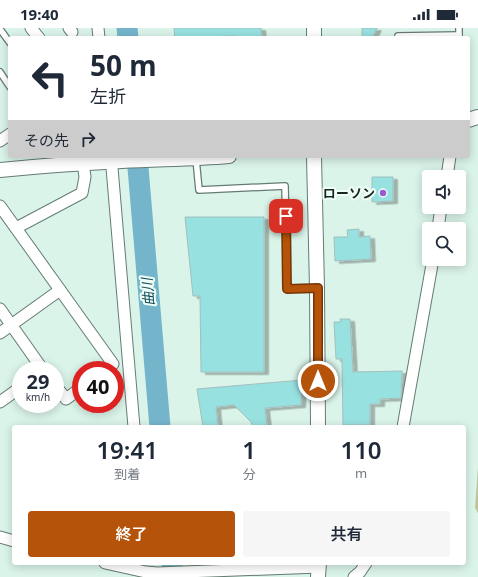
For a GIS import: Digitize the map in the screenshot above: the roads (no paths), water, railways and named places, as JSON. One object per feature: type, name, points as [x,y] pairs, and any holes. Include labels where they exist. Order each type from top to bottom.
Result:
[{"type":"street","points":[[31,28],[37,36]]},
{"type":"street","points":[[0,170],[82,159],[207,158]]},
{"type":"street","points":[[314,158],[318,288],[318,425]]},
{"type":"street","points":[[448,170],[450,158]]},
{"type":"street","points":[[16,228],[82,192],[85,177],[82,159]]},
{"type":"street","points":[[115,159],[134,425]]},
{"type":"street","points":[[0,206],[111,361]]},
{"type":"street","points":[[404,425],[431,266]]},
{"type":"street","points":[[0,334],[60,290]]},
{"type":"street","points":[[0,309],[37,361]]},
{"type":"street","points":[[0,402],[12,394]]},
{"type":"street","points":[[64,396],[66,399],[72,395]]},
{"type":"street","points":[[0,537],[12,540]]},
{"type":"street","points":[[115,565],[157,573],[186,572],[226,574],[251,570],[319,569]]},
{"type":"street","points":[[354,577],[365,565]]},
{"type":"lane","points":[[0,29],[8,40]]},
{"type":"lane","points":[[0,72],[8,84]]},
{"type":"lane","points":[[196,159],[199,190],[286,186],[287,289],[318,288]]},
{"type":"waterway","name":"曲川","points":[[127,28],[128,36]]},
{"type":"waterway","name":"曲川","points":[[137,158],[160,425]]},
{"type":"waterway","name":"曲川","points":[[172,565],[173,577]]},
{"type":"place","name":"ローソン","points":[[383,193]]}]
